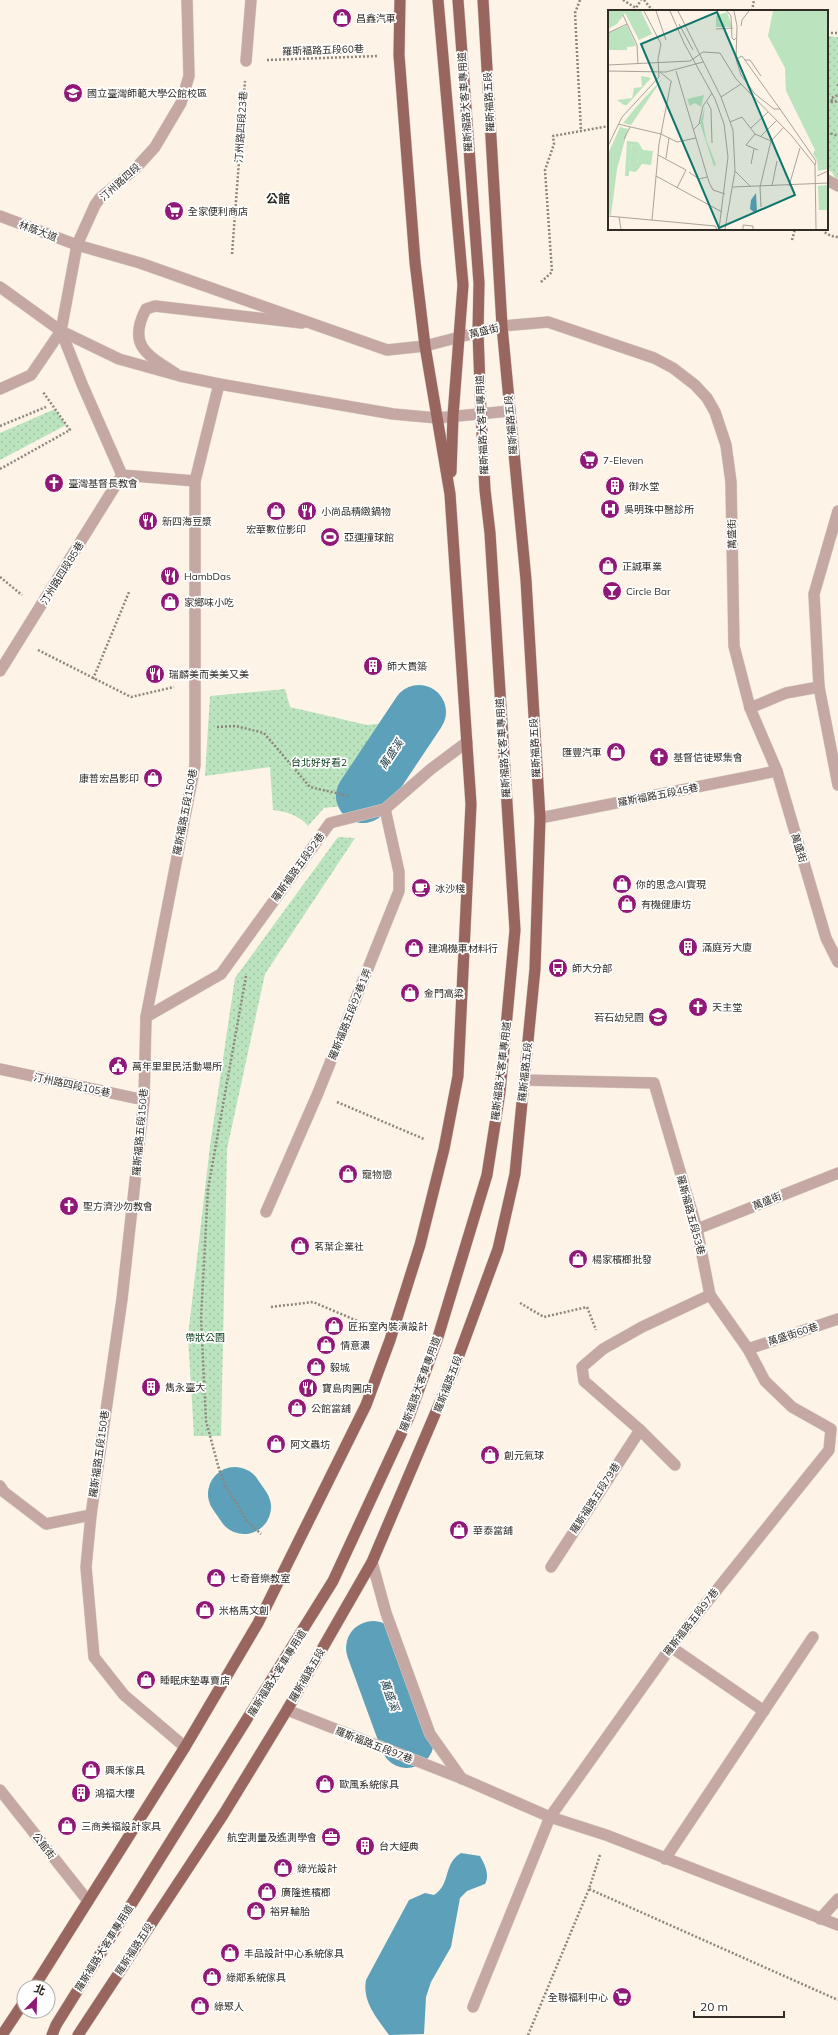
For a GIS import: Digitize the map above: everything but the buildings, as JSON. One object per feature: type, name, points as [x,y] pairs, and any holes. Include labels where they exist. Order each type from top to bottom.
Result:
[{"type":"main road","points":[[39,1979],[185,1747],[258,1623],[366,1405],[390,1340],[420,1245],[444,1149],[458,1076],[471,804],[450,494],[425,346],[415,262],[400,55],[400,0]]},
{"type":"main road","name":"羅斯福路大客車專用道","points":[[438,0],[463,286],[453,416],[450,494]]},
{"type":"main road","name":"羅斯福路大客車專用道","points":[[52,2035],[60,2018],[334,1581],[409,1417],[438,1337],[487,1175],[500,1092],[515,930],[481,414],[478,332],[479,283],[458,0]]},
{"type":"main road","name":"羅斯福路五段","points":[[78,2035],[222,1815],[287,1710],[372,1562],[439,1408],[498,1249],[515,1174],[535,969],[540,818],[526,580],[502,326],[483,0]]},
{"type":"main road","points":[[2,2035],[16,2014]]},
{"type":"street","name":"汀州路四段","points":[[31,375],[61,332],[77,245],[100,198],[135,169],[155,147],[181,103],[189,76],[186,0]]},
{"type":"street","points":[[246,61],[251,0]]},
{"type":"street","points":[[828,181],[838,186]]},
{"type":"street","name":"林蔭大道","points":[[0,216],[77,245],[140,263],[311,324]]},
{"type":"street","points":[[0,287],[61,332],[119,359],[180,376],[393,414],[437,418],[510,411]]},
{"type":"street","points":[[180,376],[148,356],[141,348],[139,334],[140,322],[146,309],[155,306],[311,324]]},
{"type":"street","name":"萬盛街","points":[[311,324],[387,350],[425,346],[502,326],[548,322],[654,358],[673,368],[695,385],[707,398],[715,412],[726,445],[731,482],[734,646],[750,708],[776,771],[826,938],[838,962]]},
{"type":"street","points":[[61,332],[122,475],[194,481]]},
{"type":"street","points":[[0,389],[31,375]]},
{"type":"street","name":"羅斯福路五段150巷","points":[[185,1747],[124,1695],[94,1657],[86,1567],[91,1515],[122,1299],[144,1100],[146,1017],[195,765],[196,682],[194,481],[219,384]]},
{"type":"street","name":"汀州路四段85巷","points":[[0,671],[122,475]]},
{"type":"street","points":[[838,512],[814,594],[819,687],[838,784]]},
{"type":"street","points":[[750,708],[786,692],[819,687]]},
{"type":"street","name":"羅斯福路五段92巷","points":[[146,1017],[221,974],[330,823],[385,809],[431,769],[467,742]]},
{"type":"street","name":"羅斯福路五段45巷","points":[[540,818],[776,771]]},
{"type":"street","name":"羅斯福路五段92巷1弄","points":[[266,1212],[318,1093],[399,890],[399,872],[385,809]]},
{"type":"street","name":"汀州路四段105巷","points":[[0,1069],[144,1100]]},
{"type":"street","name":"羅斯福路五段53巷","points":[[524,1080],[654,1083],[697,1229],[710,1295],[748,1349],[765,1381],[792,1407],[831,1429]]},
{"type":"street","name":"萬盛街","points":[[697,1229],[838,1173]]},
{"type":"street","points":[[675,1464],[640,1430],[584,1380],[582,1367],[603,1349],[642,1327],[710,1295]]},
{"type":"street","name":"萬盛街60巷","points":[[748,1349],[838,1319]]},
{"type":"street","name":"羅斯福路五段97巷","points":[[550,1817],[671,1647],[829,1450],[831,1429]]},
{"type":"street","name":"羅斯福路五段79巷","points":[[551,1567],[640,1430]]},
{"type":"street","points":[[0,1486],[4,1492],[46,1524],[91,1515]]},
{"type":"street","points":[[372,1562],[386,1612],[430,1734],[462,1779]]},
{"type":"street","points":[[665,1859],[813,1637]]},
{"type":"street","points":[[671,1647],[764,1711]]},
{"type":"street","name":"羅斯福路五段97巷","points":[[287,1710],[462,1779],[550,1817],[606,1835],[838,1925]]},
{"type":"street","name":"公館街","points":[[0,1790],[88,1901]]},
{"type":"street","points":[[473,2007],[550,1817]]},
{"type":"street","points":[[820,1919],[838,1900]]},
{"type":"path","points":[[580,0],[575,14],[581,131]]},
{"type":"path","points":[[623,0],[636,8],[641,0]]},
{"type":"path","points":[[644,0],[652,10]]},
{"type":"path","points":[[752,10],[754,0]]},
{"type":"path","name":"羅斯福路五段60巷","points":[[246,61],[400,55]]},
{"type":"path","name":"汀州路四段23巷","points":[[232,254],[246,61]]},
{"type":"path","points":[[828,102],[838,95]]},
{"type":"path","points":[[828,96],[831,99],[838,101]]},
{"type":"path","points":[[541,282],[552,272],[545,170],[554,144],[553,136],[608,126]]},
{"type":"path","points":[[828,132],[838,136]]},
{"type":"path","points":[[792,240],[795,230]]},
{"type":"path","points":[[823,230],[831,236],[838,237]]},
{"type":"path","points":[[0,469],[70,430],[31,375]]},
{"type":"path","points":[[0,426],[46,407]]},
{"type":"path","points":[[0,577],[40,609]]},
{"type":"path","points":[[93,679],[129,592]]},
{"type":"path","points":[[19,641],[131,697],[196,682]]},
{"type":"path","points":[[196,728],[236,726],[264,733],[310,787],[340,792],[385,809]]},
{"type":"path","points":[[235,954],[247,978],[208,1189],[201,1318],[206,1421],[219,1469],[225,1485],[247,1521],[261,1534]]},
{"type":"path","points":[[318,1093],[409,1131],[444,1149]]},
{"type":"path","points":[[271,1307],[313,1302],[360,1322],[390,1340]]},
{"type":"path","points":[[520,1303],[544,1317],[587,1307],[603,1349]]},
{"type":"path","points":[[528,2035],[589,1889],[606,1835]]},
{"type":"path","points":[[589,1889],[838,2000]]},
{"type":"green space","points":[[828,36],[838,37],[838,180],[836,180],[832,172],[828,170]]},
{"type":"green space","points":[[55,409],[66,425],[0,460],[0,433]]},
{"type":"green space","name":"台北好好看2","points":[[285,689],[290,707],[367,725],[385,723],[360,787],[362,804],[324,808],[308,826],[301,819],[273,810],[270,767],[205,776],[210,696]]},
{"type":"green space","name":"帶狀公園","points":[[338,837],[355,838],[265,974],[227,1149],[221,1436],[194,1436],[188,1336],[210,1146],[235,978]]},
{"type":"water","points":[[461,1853],[480,1856],[486,1870],[487,1877],[485,1884],[467,1891],[460,1898],[451,1947],[431,1982],[426,1997],[424,2034],[389,2035],[375,2016],[368,2003],[365,1988],[366,1980],[409,1900],[425,1893],[434,1895],[440,1890],[451,1863]]},
{"type":"waterway","name":"萬盛溪","points":[[363,796],[419,712]]},
{"type":"waterway","name":"萬盛溪","points":[[235,1494],[244,1507]]},
{"type":"waterway","name":"萬盛溪","points":[[373,1648],[407,1741]]},
{"type":"place","name":"昌鑫汽車","points":[[342,18]]},
{"type":"place","name":"國立臺灣師範大學公館校區","points":[[73,93]]},
{"type":"place","name":"全家便利商店","points":[[174,211]]},
{"type":"place","name":"7-Eleven","points":[[589,460]]},
{"type":"place","name":"臺灣基督長教會","points":[[54,483]]},
{"type":"place","name":"御水堂","points":[[615,486]]},
{"type":"place","name":"吳明珠中醫診所","points":[[610,509]]},
{"type":"place","name":"宏華數位影印","points":[[276,511]]},
{"type":"place","name":"小尚品精緻鍋物","points":[[307,511]]},
{"type":"place","name":"新四海豆漿","points":[[148,521]]},
{"type":"place","name":"亞運撞球館","points":[[330,537]]},
{"type":"place","name":"正誠車業","points":[[608,566]]},
{"type":"place","name":"HambDas","points":[[170,576]]},
{"type":"place","name":"Circle Bar","points":[[612,591]]},
{"type":"place","name":"家鄉味小吃","points":[[170,602]]},
{"type":"place","name":"師大貴築","points":[[373,666]]},
{"type":"place","name":"瑞麟美而美美又美","points":[[155,674]]},
{"type":"place","name":"匯豐汽車","points":[[616,752]]},
{"type":"place","name":"基督信徒聚集會","points":[[659,757]]},
{"type":"place","name":"康普宏昌影印","points":[[153,778]]},
{"type":"place","name":"你的思念AI實現","points":[[622,884]]},
{"type":"place","name":"冰沙棧","points":[[421,888]]},
{"type":"place","name":"有機健康坊","points":[[627,904]]},
{"type":"place","name":"滿庭芳大廈","points":[[688,947]]},
{"type":"place","name":"建鴻機車材料行","points":[[414,948]]},
{"type":"place","name":"師大分部","points":[[558,968]]},
{"type":"place","name":"金門高粱","points":[[410,993]]},
{"type":"place","name":"天主堂","points":[[698,1007]]},
{"type":"place","name":"若石幼兒園","points":[[658,1017]]},
{"type":"place","name":"萬年里里民活動場所","points":[[118,1066]]},
{"type":"place","name":"寵物戀","points":[[348,1174]]},
{"type":"place","name":"聖方濟沙勿教會","points":[[69,1206]]},
{"type":"place","name":"茗葉企業社","points":[[300,1246]]},
{"type":"place","name":"楊家檳榔批發","points":[[578,1259]]},
{"type":"place","name":"匠拓室內裝潢設計","points":[[334,1326]]},
{"type":"place","name":"情意濃","points":[[326,1345]]},
{"type":"place","name":"毅城","points":[[316,1367]]},
{"type":"place","name":"雋永臺大","points":[[151,1387]]},
{"type":"place","name":"寶島肉圓店","points":[[308,1388]]},
{"type":"place","name":"公館當舖","points":[[297,1408]]},
{"type":"place","name":"阿文蟲坊","points":[[276,1444]]},
{"type":"place","name":"創元氣球","points":[[490,1455]]},
{"type":"place","name":"華泰當舖","points":[[459,1530]]},
{"type":"place","name":"七奇音樂教室","points":[[216,1578]]},
{"type":"place","name":"米格馬文創","points":[[205,1610]]},
{"type":"place","name":"睡眠床墊專賣店","points":[[146,1680]]},
{"type":"place","name":"興禾傢具","points":[[91,1770]]},
{"type":"place","name":"歐風系統傢具","points":[[325,1784]]},
{"type":"place","name":"鴻福大樓","points":[[81,1793]]},
{"type":"place","name":"三商美福設計家具","points":[[67,1826]]},
{"type":"place","name":"航空測量及遙測學會","points":[[331,1837]]},
{"type":"place","name":"台大經典","points":[[365,1846]]},
{"type":"place","name":"綠光設計","points":[[283,1868]]},
{"type":"place","name":"廣隆進檳榔","points":[[267,1892]]},
{"type":"place","name":"裕昇輪胎","points":[[256,1911]]},
{"type":"place","name":"丰品設計中心系統傢具","points":[[230,1953]]},
{"type":"place","name":"綠鄰系統傢具","points":[[212,1977]]},
{"type":"place","name":"全聯福利中心","points":[[622,1997]]},
{"type":"place","name":"綠聚人","points":[[200,2006]]},
{"type":"district","name":"公館","points":[[278,198]]}]
